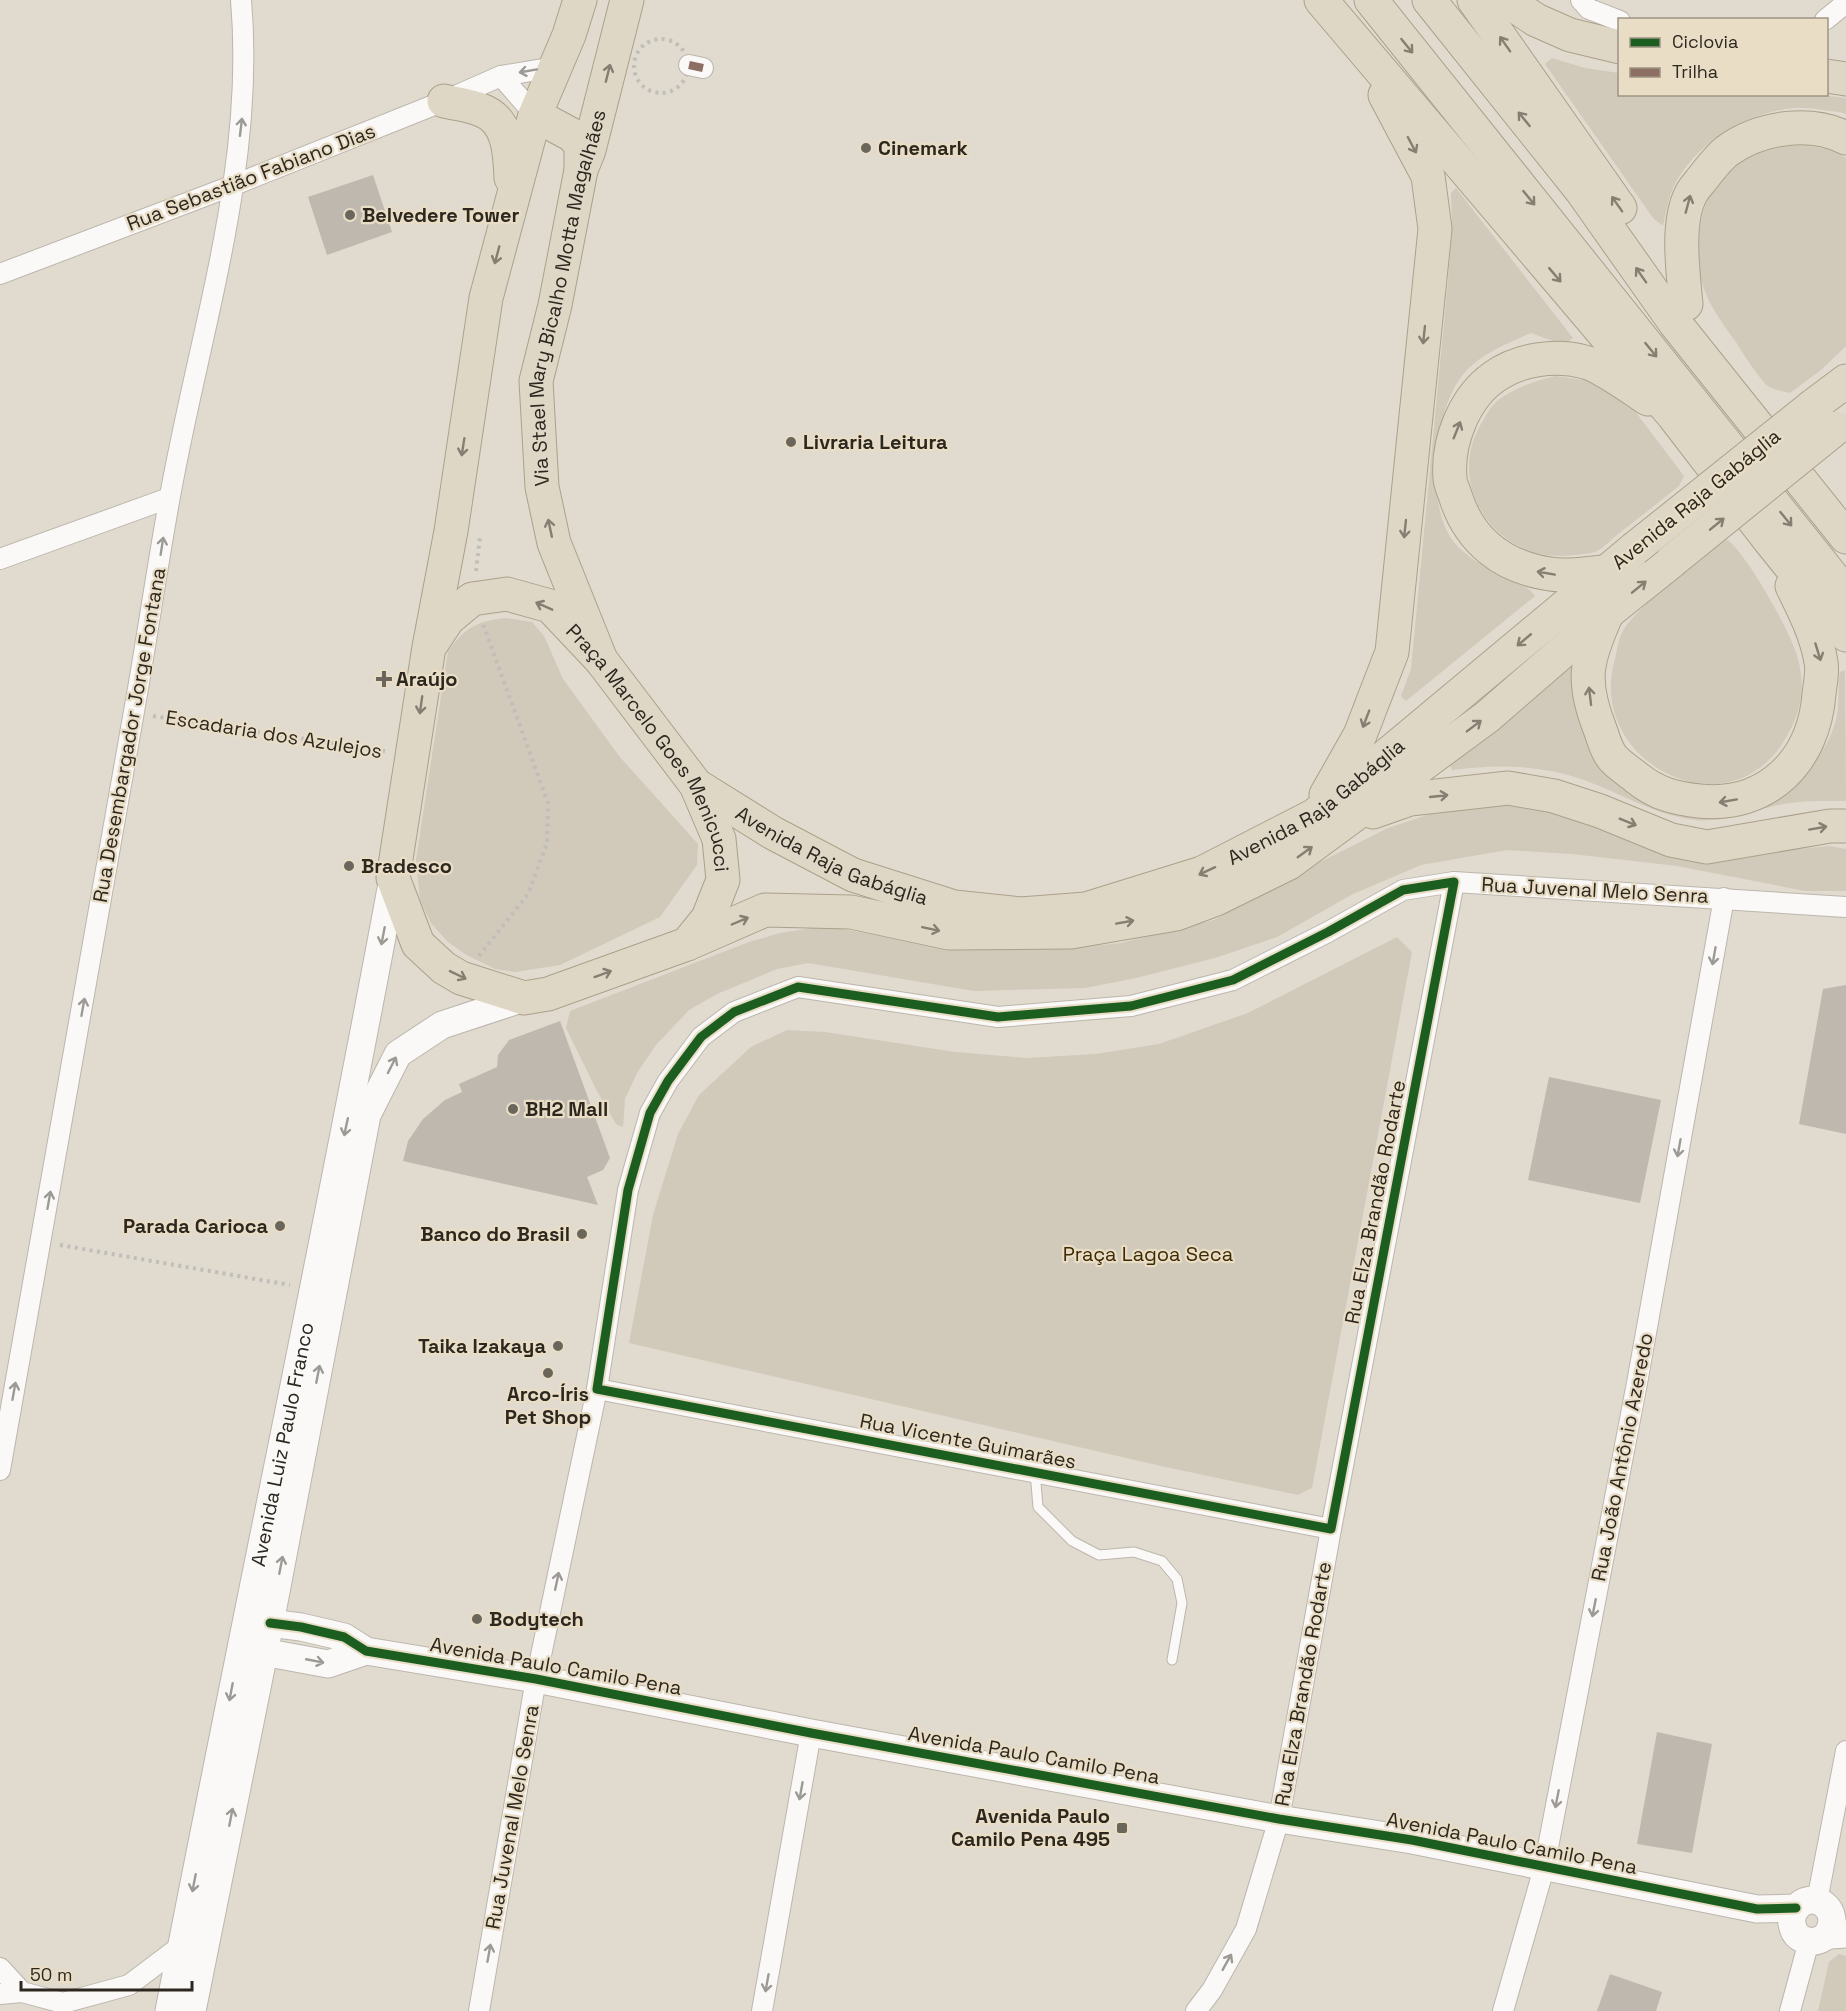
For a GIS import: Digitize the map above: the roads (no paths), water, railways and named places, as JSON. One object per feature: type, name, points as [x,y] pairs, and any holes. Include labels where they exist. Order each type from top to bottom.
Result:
[{"type":"highway","points":[[580,0],[569,35],[535,115],[486,298],[451,531],[429,647],[393,878],[418,944],[444,968],[461,978],[524,998],[548,994],[687,944]]},
{"type":"highway","name":"Via Stael Mary Bicalho Motta Magalhães","points":[[601,660],[554,543],[542,487],[536,381],[555,305],[581,170],[589,150],[627,0]]},
{"type":"highway","points":[[1321,0],[1673,415],[1846,635]]},
{"type":"highway","points":[[1371,0],[1846,594]]},
{"type":"highway","points":[[1428,0],[1581,190],[1674,323],[1846,537]]},
{"type":"highway","points":[[1474,0],[1686,304],[1846,510]]},
{"type":"highway","points":[[1506,0],[1536,20],[1562,31],[1618,46]]},
{"type":"highway","points":[[1329,819],[1392,652],[1435,229],[1428,176],[1355,38]]},
{"type":"highway","points":[[1828,76],[1846,79]]},
{"type":"highway","points":[[444,102],[483,110],[498,121],[509,144],[512,199]]},
{"type":"highway","points":[[535,115],[572,135],[580,145],[581,170]]},
{"type":"highway","points":[[1686,304],[1681,256],[1684,219],[1691,194],[1707,172],[1727,151],[1764,132],[1785,129],[1810,128],[1846,138]]},
{"type":"highway","points":[[1604,572],[1552,575],[1524,568],[1502,559],[1480,542],[1464,520],[1450,478],[1454,436],[1476,395],[1494,376],[1533,359],[1556,357],[1587,362],[1673,415]]},
{"type":"highway","name":"Avenida Raja Gabáglia","points":[[696,785],[773,833],[853,875],[954,907],[1021,914],[1086,909],[1202,873],[1329,819],[1486,717],[1607,613],[1672,561],[1832,417],[1846,381]]},
{"type":"highway","name":"Avenida Raja Gabáglia","points":[[687,944],[765,910],[851,912],[949,933],[1071,932],[1176,914],[1216,899],[1289,863],[1329,819],[1604,572],[1634,549],[1832,417]]},
{"type":"highway","points":[[1607,613],[1594,643],[1587,673],[1590,703],[1610,756],[1651,789],[1668,796],[1718,803],[1745,798],[1776,781],[1795,762],[1808,739],[1817,716],[1821,663],[1807,616],[1770,541]]},
{"type":"highway","name":"Praça Marcelo Goes Menicucci","points":[[429,647],[448,619],[472,598],[507,594],[550,606],[601,660],[696,785],[719,839],[723,880],[708,918],[687,944]]},
{"type":"highway","points":[[1329,819],[1410,799],[1508,788],[1554,796],[1600,811],[1671,840],[1707,847],[1830,826],[1846,826]]},
{"type":"street","name":"Rua Desembargador Jorge Fontana","points":[[0,1470],[134,713],[169,498],[234,185],[243,107],[245,38],[242,0]]},
{"type":"street","points":[[1581,0],[1589,9],[1618,20]]},
{"type":"street","points":[[1828,18],[1846,4]]},
{"type":"street","name":"Rua Sebastião Fabiano Dias","points":[[0,274],[234,185],[444,102],[501,76],[555,67]]},
{"type":"street","points":[[501,76],[535,115]]},
{"type":"street","points":[[0,559],[169,498]]},
{"type":"street","name":"Avenida Luiz Paulo Franco","points":[[169,2011],[242,1634],[353,1096],[393,878]]},
{"type":"street","name":"Rua Juvenal Melo Senra","points":[[479,2011],[536,1679],[597,1389],[628,1190],[650,1113],[668,1081],[701,1037],[734,1012],[798,987],[998,1017],[1131,1006],[1233,980],[1328,932],[1403,890],[1454,882],[1846,907]]},
{"type":"street","name":"Rua Elza Brandão Rodarte","points":[[1196,2011],[1212,1990],[1246,1929],[1279,1819],[1454,882]]},
{"type":"street","name":"Rua João Antônio Azeredo","points":[[1503,2011],[1544,1868],[1635,1395],[1724,898]]},
{"type":"street","name":"Avenida Luiz Paulo Franco","points":[[191,2007],[270,1623],[367,1115],[398,1054],[442,1025],[524,998]]},
{"type":"street","name":"Rua Vicente Guimarães","points":[[597,1389],[1332,1529]]},
{"type":"street","name":"Avenida Paulo Camilo Pena","points":[[270,1623],[344,1636],[366,1651],[536,1679],[811,1733],[1279,1819],[1412,1840],[1757,1909],[1821,1924]]},
{"type":"street","name":"Avenida Paulo Camilo Pena","points":[[242,1634],[249,1649],[328,1664],[366,1651]]},
{"type":"street","points":[[762,2011],[811,1733]]},
{"type":"street","points":[[1790,2011],[1821,1924],[1846,1751]]},
{"type":"street","points":[[63,2003],[129,1985],[182,1945]]},
{"type":"street","points":[[0,1968],[22,1992]]},
{"type":"street","points":[[0,1994],[22,1992],[92,2011]]},
{"type":"lane","points":[[1035,1472],[1038,1507],[1072,1542],[1099,1555],[1134,1552],[1162,1562],[1177,1579],[1182,1603],[1172,1660]]},
{"type":"place","name":"Cinemark","points":[[866,148]]},
{"type":"place","name":"Belvedere Tower","points":[[350,215]]},
{"type":"place","name":"Livraria Leitura","points":[[791,442]]},
{"type":"place","name":"Araújo","points":[[384,679]]},
{"type":"place","name":"Bradesco","points":[[349,866]]},
{"type":"place","name":"BH2 Mall","points":[[513,1109]]},
{"type":"place","name":"Parada Carioca","points":[[280,1226]]},
{"type":"place","name":"Banco do Brasil","points":[[582,1234]]},
{"type":"place","name":"Taika Izakaya","points":[[558,1346]]},
{"type":"place","name":"Arco-Íris Pet Shop","points":[[548,1373]]},
{"type":"place","name":"Bodytech","points":[[477,1619]]},
{"type":"place","name":"Avenida Paulo Camilo Pena 495","points":[[1122,1828]]},
{"type":"park label","name":"Praça Lagoa Seca","points":[[1148,1254]]}]
